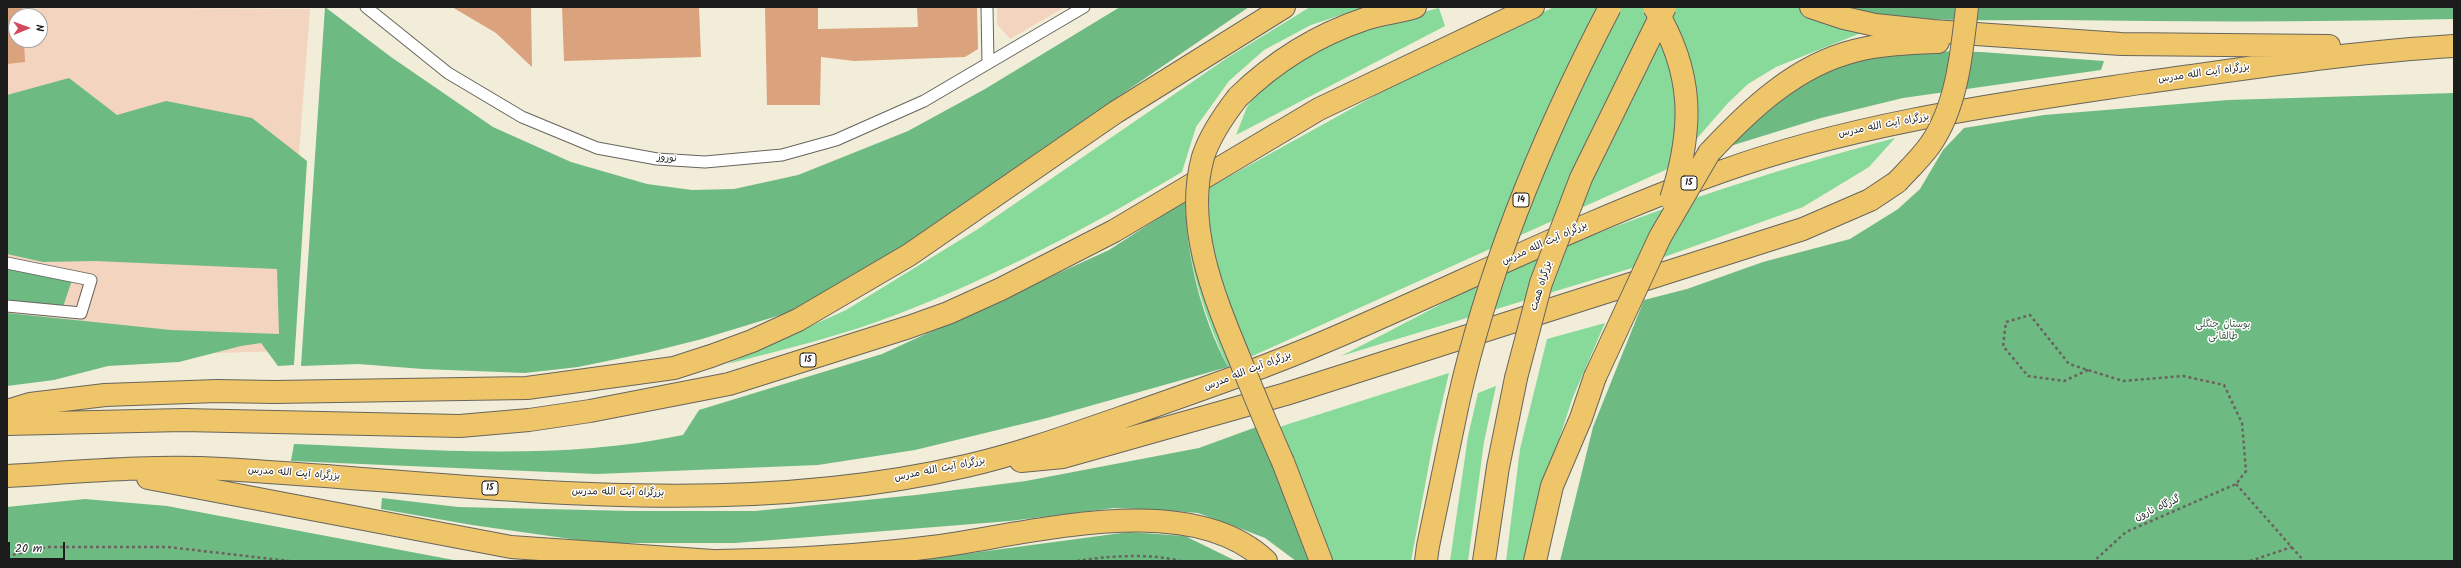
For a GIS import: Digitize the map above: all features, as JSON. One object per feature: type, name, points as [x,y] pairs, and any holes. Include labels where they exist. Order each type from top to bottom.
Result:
[{"type":"highway","points":[[7,411],[30,404],[105,395],[217,391],[274,392],[527,388],[674,368],[752,341],[798,320],[909,255],[1116,112],[1284,7]]},
{"type":"highway","points":[[1321,561],[1283,462],[1218,306],[1201,239],[1199,176],[1203,156],[1221,119],[1238,97],[1271,69],[1320,38],[1365,19],[1415,7]]},
{"type":"highway","name":"15","points":[[7,424],[183,420],[460,426],[529,420],[582,412],[729,384],[909,327],[948,313],[1000,289],[1120,227],[1319,109],[1533,7]]},
{"type":"highway","name":"14","points":[[1426,561],[1458,403],[1479,318],[1530,177],[1582,60],[1610,7]]},
{"type":"highway","points":[[1654,7],[1676,48],[1684,79],[1688,111],[1681,168],[1660,237]]},
{"type":"highway","name":"بزرگراه همت","points":[[1484,561],[1498,467],[1516,378],[1542,283],[1581,178],[1665,7]]},
{"type":"highway","points":[[1812,7],[1844,18],[1875,25],[2121,44],[2337,46],[2389,49]]},
{"type":"highway","points":[[964,467],[1063,457],[1286,394],[1803,229],[1870,200],[1897,182],[1930,145],[1941,126],[1954,88],[1963,44],[1967,7]]},
{"type":"highway","points":[[1534,561],[1552,486],[1581,418],[1595,377],[1660,237],[1709,152],[1760,101],[1830,59],[1854,51],[1884,46],[1926,42],[2043,38]]},
{"type":"highway","name":"بزرگراه آیت الله مدرس","points":[[10,477],[106,470],[221,469],[544,492],[754,495],[830,490],[964,467],[1037,446],[1218,384],[1329,340],[1641,201],[1726,170],[1848,132],[2013,101],[2389,49],[2454,46]]},
{"type":"highway","points":[[106,470],[511,547],[713,561]]},
{"type":"highway","points":[[718,561],[790,560],[931,547],[1076,524],[1152,521],[1188,524],[1223,534],[1258,554],[1266,561]]},
{"type":"lane","name":"نوروز","points":[[366,7],[448,73],[522,117],[597,148],[657,159],[706,162],[776,156],[796,152],[836,140],[924,101],[1084,7]]},
{"type":"lane","points":[[987,7],[988,63]]},
{"type":"lane","points":[[7,263],[92,280],[81,313],[7,306]]},
{"type":"path","points":[[2088,370],[2064,381],[2028,376],[2003,346],[2006,322],[2030,314],[2070,364],[2123,381],[2183,376],[2224,385],[2242,423],[2246,471],[2236,484],[2304,561]]},
{"type":"path","name":"گذرگاه نارون","points":[[2094,561],[2126,532],[2236,484]]},
{"type":"path","points":[[7,556],[48,547],[168,547],[289,561]]},
{"type":"path","points":[[2250,561],[2292,547]]},
{"type":"path","points":[[1077,561],[1095,558],[1160,557],[1180,561]]},
{"type":"shaded area","points":[[7,7],[310,9],[284,351],[7,359]]},
{"type":"shaded area","points":[[997,7],[1065,7],[1010,39],[997,24]]},
{"type":"green space","points":[[325,7],[391,57],[493,127],[571,162],[647,184],[692,190],[734,189],[798,175],[908,131],[985,89],[1120,7],[1249,7],[1109,103],[912,243],[817,298],[787,313],[702,339],[646,353],[578,367],[525,373],[423,369],[358,364],[301,366]]},
{"type":"green space","points":[[1310,7],[1365,7],[1311,25],[1264,50],[1229,81],[1196,127],[1182,172],[1113,212],[1043,249],[1007,267],[935,299],[857,329],[727,364],[846,310],[978,229],[1227,58]]},
{"type":"green space","points":[[1554,7],[1798,7],[1866,31],[1776,67],[1748,84],[1728,103],[1672,167],[1228,367],[1211,326],[1198,286],[1189,245],[1185,201],[1412,75]]},
{"type":"green space","points":[[1846,7],[2454,7],[2454,19],[2355,21],[1952,20],[1925,19],[1872,13]]},
{"type":"green space","points":[[1439,8],[1445,26],[1236,135],[1247,107],[1258,90],[1293,62],[1360,29]]},
{"type":"green space","points":[[1916,51],[1981,52],[2104,61],[2101,70],[1903,98],[1821,118],[1727,147],[1768,105],[1825,69],[1869,56]]},
{"type":"green space","points":[[69,78],[117,115],[166,101],[252,118],[307,161],[294,365],[278,366],[261,343],[241,346],[179,362],[108,366],[54,380],[7,386],[7,313],[171,330],[279,334],[277,269],[95,261],[43,262],[7,254],[7,95]]},
{"type":"green space","name":"بوستان جنگلی طالقانی","points":[[2454,93],[2454,561],[1560,561],[1593,427],[1644,300],[1687,289],[1763,262],[1850,239],[1898,209],[1920,189],[1943,150],[1964,128],[2044,115],[2228,100]]},
{"type":"green space","points":[[1895,138],[1869,167],[1803,207],[1642,265],[1341,356],[1498,275],[1567,246],[1659,210],[1706,194]]},
{"type":"green space","points":[[1185,201],[1186,223],[1192,266],[1197,287],[1210,328],[1228,367],[1047,418],[915,450],[818,465],[597,474],[291,461],[294,444],[489,452],[538,451],[635,443],[683,435],[699,410],[882,354],[1109,250]]},
{"type":"green space","points":[[7,265],[73,277],[63,307],[7,302]]},
{"type":"green space","points":[[1605,323],[1573,397],[1554,454],[1524,561],[1506,561],[1520,449],[1547,339]]},
{"type":"green space","points":[[1449,373],[1434,437],[1411,561],[1329,561],[1276,428]]},
{"type":"green space","points":[[1496,386],[1484,442],[1468,561],[1450,561],[1468,436],[1478,393]]},
{"type":"green space","points":[[1259,426],[1314,561],[1296,561],[1265,538],[1198,513],[1163,510],[1114,508],[1010,521],[735,543],[599,543],[472,525],[381,509],[382,498],[458,507],[631,511],[755,511],[916,495],[1026,481],[1199,448]]},
{"type":"green space","points":[[85,499],[167,506],[459,561],[7,561],[7,507]]},
{"type":"green space","points":[[1129,532],[1185,536],[1236,561],[912,561]]},
{"type":"building","points":[[7,7],[22,7],[8,8],[8,48],[24,48],[25,62],[7,64]]},
{"type":"building","points":[[452,7],[531,7],[532,67],[496,33]]},
{"type":"building","points":[[562,7],[699,7],[701,57],[564,61]]},
{"type":"building","points":[[765,7],[818,7],[818,29],[918,27],[917,7],[977,7],[978,49],[965,57],[854,61],[821,57],[820,105],[767,105]]}]
